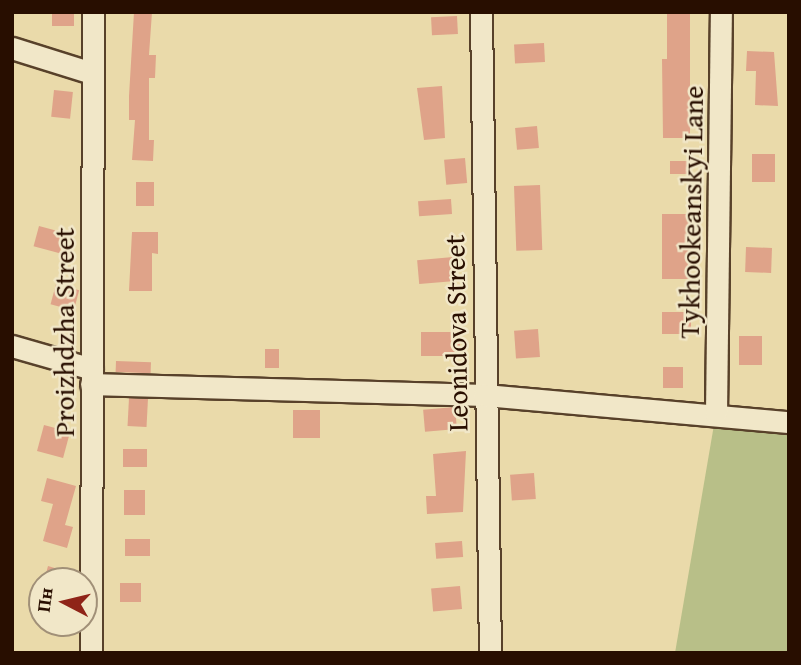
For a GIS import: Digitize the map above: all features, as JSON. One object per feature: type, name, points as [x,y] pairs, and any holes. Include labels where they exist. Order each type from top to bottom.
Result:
[{"type":"street","name":"Proizhdzha Street","points":[[91,653],[93,12]]},
{"type":"street","name":"Leonidova Street","points":[[481,12],[484,395],[490,653]]},
{"type":"street","name":"Tykhookeanskyi Lane","points":[[716,413],[722,12]]},
{"type":"street","points":[[12,48],[92,73]]},
{"type":"street","points":[[12,346],[91,376],[484,395],[716,413],[789,422]]},
{"type":"green space","points":[[716,413],[789,422],[789,653],[675,653]]},
{"type":"building","points":[[52,12],[74,12],[74,26],[52,26]]},
{"type":"building","points":[[134,12],[152,12],[149,55],[156,55],[155,78],[149,78],[149,140],[154,140],[153,161],[132,160],[135,120],[129,120],[129,96]]},
{"type":"building","points":[[667,12],[690,12],[690,138],[663,138],[662,59],[667,59]]},
{"type":"building","points":[[457,16],[458,34],[432,35],[431,17]]},
{"type":"building","points":[[544,43],[545,62],[515,64],[514,45]]},
{"type":"building","points":[[747,51],[774,52],[778,106],[755,105],[756,71],[746,71]]},
{"type":"building","points":[[442,86],[445,138],[424,140],[417,88]]},
{"type":"building","points":[[54,90],[73,92],[70,119],[51,117]]},
{"type":"building","points":[[537,126],[539,148],[517,150],[515,128]]},
{"type":"building","points":[[752,154],[775,154],[775,182],[752,182]]},
{"type":"building","points":[[465,158],[467,183],[446,185],[444,160]]},
{"type":"building","points":[[670,161],[687,161],[687,174],[670,174]]},
{"type":"building","points":[[136,182],[154,182],[154,206],[136,206]]},
{"type":"building","points":[[540,185],[542,250],[516,251],[514,186]]},
{"type":"building","points":[[451,199],[452,214],[419,216],[418,201]]},
{"type":"building","points":[[662,214],[691,214],[691,279],[662,279]]},
{"type":"building","points":[[39,226],[65,233],[60,253],[34,246]]},
{"type":"building","points":[[132,232],[158,232],[158,254],[152,253],[152,291],[129,291]]},
{"type":"building","points":[[746,247],[772,248],[771,273],[745,272]]},
{"type":"building","points":[[453,257],[455,281],[419,284],[417,260]]},
{"type":"building","points":[[56,284],[79,290],[74,310],[51,304]]},
{"type":"building","points":[[662,312],[691,312],[691,334],[662,334]]},
{"type":"building","points":[[538,329],[540,357],[516,359],[514,331]]},
{"type":"building","points":[[421,332],[460,332],[460,356],[421,356]]},
{"type":"building","points":[[739,336],[762,336],[762,365],[739,365]]},
{"type":"building","points":[[265,349],[279,349],[279,368],[265,368]]},
{"type":"building","points":[[116,361],[151,362],[151,373],[116,372]]},
{"type":"building","points":[[663,367],[683,367],[683,388],[663,388]]},
{"type":"building","points":[[129,398],[148,399],[147,427],[128,426]]},
{"type":"building","points":[[455,407],[457,429],[425,432],[423,410]]},
{"type":"building","points":[[293,410],[320,410],[320,438],[293,438]]},
{"type":"building","points":[[44,425],[70,432],[63,458],[37,451]]},
{"type":"building","points":[[123,449],[147,449],[147,467],[123,467]]},
{"type":"building","points":[[466,451],[463,512],[427,514],[426,496],[436,496],[433,454]]},
{"type":"building","points":[[534,473],[536,499],[512,501],[510,475]]},
{"type":"building","points":[[47,478],[76,486],[65,525],[73,527],[67,548],[43,541],[53,504],[41,501]]},
{"type":"building","points":[[124,490],[145,490],[145,515],[124,515]]},
{"type":"building","points":[[125,539],[150,539],[150,556],[125,556]]},
{"type":"building","points":[[462,541],[463,557],[436,559],[435,543]]},
{"type":"building","points":[[120,583],[141,583],[141,602],[120,602]]},
{"type":"building","points":[[460,586],[462,609],[433,611],[431,589]]}]
